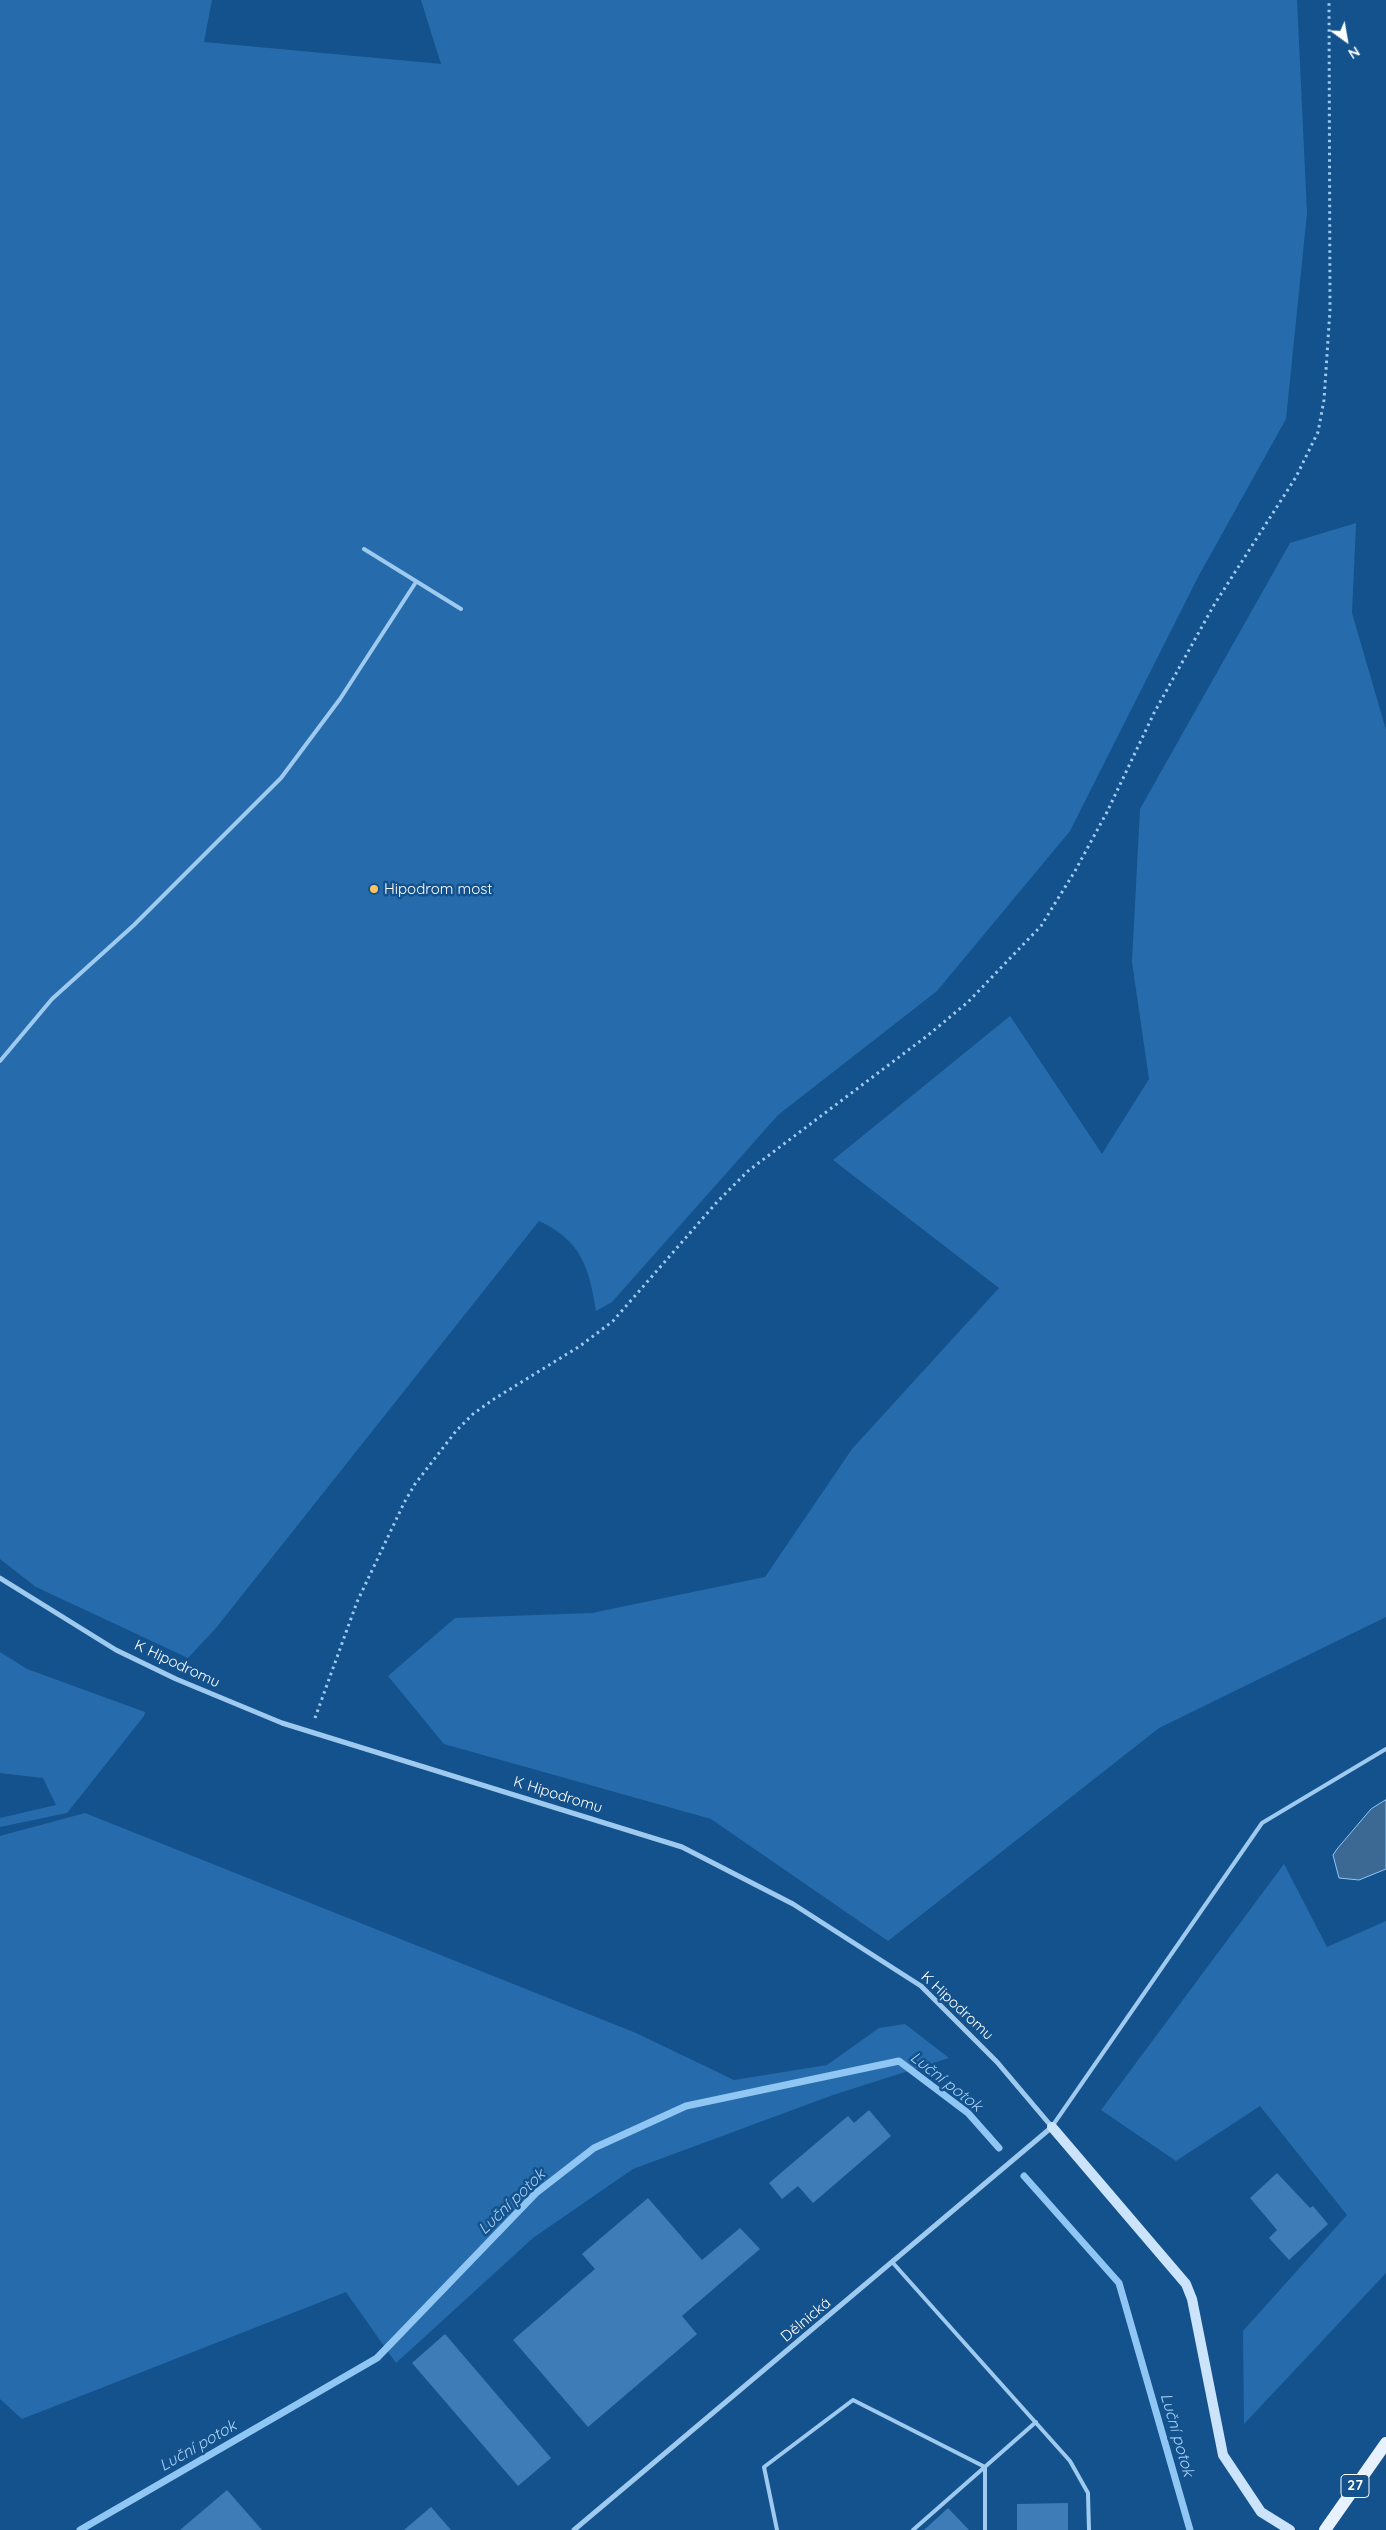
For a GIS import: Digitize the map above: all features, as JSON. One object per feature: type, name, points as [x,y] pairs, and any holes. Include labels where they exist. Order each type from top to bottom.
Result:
[{"type":"main road","name":"27","points":[[1325,2530],[1386,2443]]},
{"type":"street","name":"K Hipodromu","points":[[0,1578],[116,1650],[176,1679],[282,1723],[682,1847],[793,1904],[921,1986],[997,2062],[1052,2127]]},
{"type":"street","name":"Dělnická","points":[[574,2530],[1052,2127]]},
{"type":"street","points":[[1052,2127],[1186,2284],[1192,2299],[1223,2455],[1260,2512],[1290,2530]]},
{"type":"lane","points":[[364,549],[460,609]]},
{"type":"lane","points":[[0,1061],[52,999],[134,925],[281,778],[340,699],[416,582]]},
{"type":"lane","points":[[1052,2127],[1262,1824],[1386,1748]]},
{"type":"lane","points":[[893,2263],[1070,2461],[1088,2493],[1089,2530]]},
{"type":"lane","points":[[777,2530],[764,2468],[853,2400],[985,2467]]},
{"type":"lane","points":[[913,2530],[1036,2422]]},
{"type":"lane","points":[[985,2467],[985,2530]]},
{"type":"path","points":[[310,1732],[339,1657],[357,1602],[404,1503],[415,1484],[456,1431],[473,1414],[494,1399],[596,1335],[613,1321],[717,1202],[748,1171],[919,1042],[968,1002],[1041,926],[1075,871],[1107,812],[1154,713],[1214,605],[1296,477],[1318,432],[1324,400],[1330,310],[1329,0]]},
{"type":"shaded area","points":[[0,0],[212,0],[204,42],[441,64],[421,0],[1297,0],[1307,213],[1286,419],[1198,577],[1070,831],[937,991],[778,1115],[612,1302],[596,1311],[590,1282],[581,1257],[565,1237],[539,1221],[216,1628],[188,1658],[36,1587],[0,1559]]},
{"type":"shaded area","points":[[1356,523],[1352,613],[1386,730],[1386,1617],[1159,1728],[888,1941],[711,1819],[444,1744],[388,1676],[455,1618],[592,1613],[765,1577],[852,1449],[999,1288],[833,1160],[1010,1016],[1102,1154],[1149,1079],[1132,962],[1140,809],[1290,543]]},
{"type":"shaded area","points":[[0,1652],[27,1669],[145,1712],[144,1716],[67,1813],[0,1827],[0,1818],[56,1805],[43,1778],[0,1773]]},
{"type":"shaded area","points":[[1386,1800],[1386,1869],[1359,1880],[1339,1878],[1333,1855],[1371,1809]]},
{"type":"shaded area","points":[[85,1813],[636,2033],[734,2080],[827,2065],[879,2028],[905,2024],[949,2058],[833,2095],[633,2169],[533,2238],[396,2363],[346,2292],[22,2419],[0,2399],[0,1836]]},
{"type":"shaded area","points":[[1284,1864],[1327,1947],[1386,1921],[1386,2273],[1244,2424],[1243,2331],[1347,2215],[1260,2106],[1176,2161],[1101,2110]]},
{"type":"building","points":[[869,2110],[891,2136],[813,2203],[798,2186],[782,2199],[769,2183],[848,2116],[854,2123]]},
{"type":"building","points":[[1277,2173],[1310,2208],[1313,2206],[1328,2224],[1289,2260],[1269,2238],[1277,2230],[1250,2198]]},
{"type":"building","points":[[648,2198],[702,2260],[740,2228],[760,2249],[682,2316],[697,2334],[588,2427],[513,2340],[595,2269],[582,2254]]},
{"type":"building","points":[[445,2334],[551,2458],[518,2486],[412,2363]]},
{"type":"building","points":[[227,2490],[262,2530],[180,2530]]},
{"type":"building","points":[[1068,2503],[1068,2530],[1017,2530],[1017,2504]]},
{"type":"building","points":[[431,2507],[451,2530],[404,2530]]},
{"type":"building","points":[[948,2508],[969,2530],[924,2530]]},
{"type":"waterway","name":"Luční potok","points":[[80,2530],[377,2358],[536,2193],[594,2148],[686,2106],[899,2061],[968,2113],[999,2148]]},
{"type":"waterway","name":"Luční potok","points":[[1024,2176],[1119,2283],[1190,2530]]},
{"type":"place","name":"Hipodrom most","points":[[374,889]]}]
